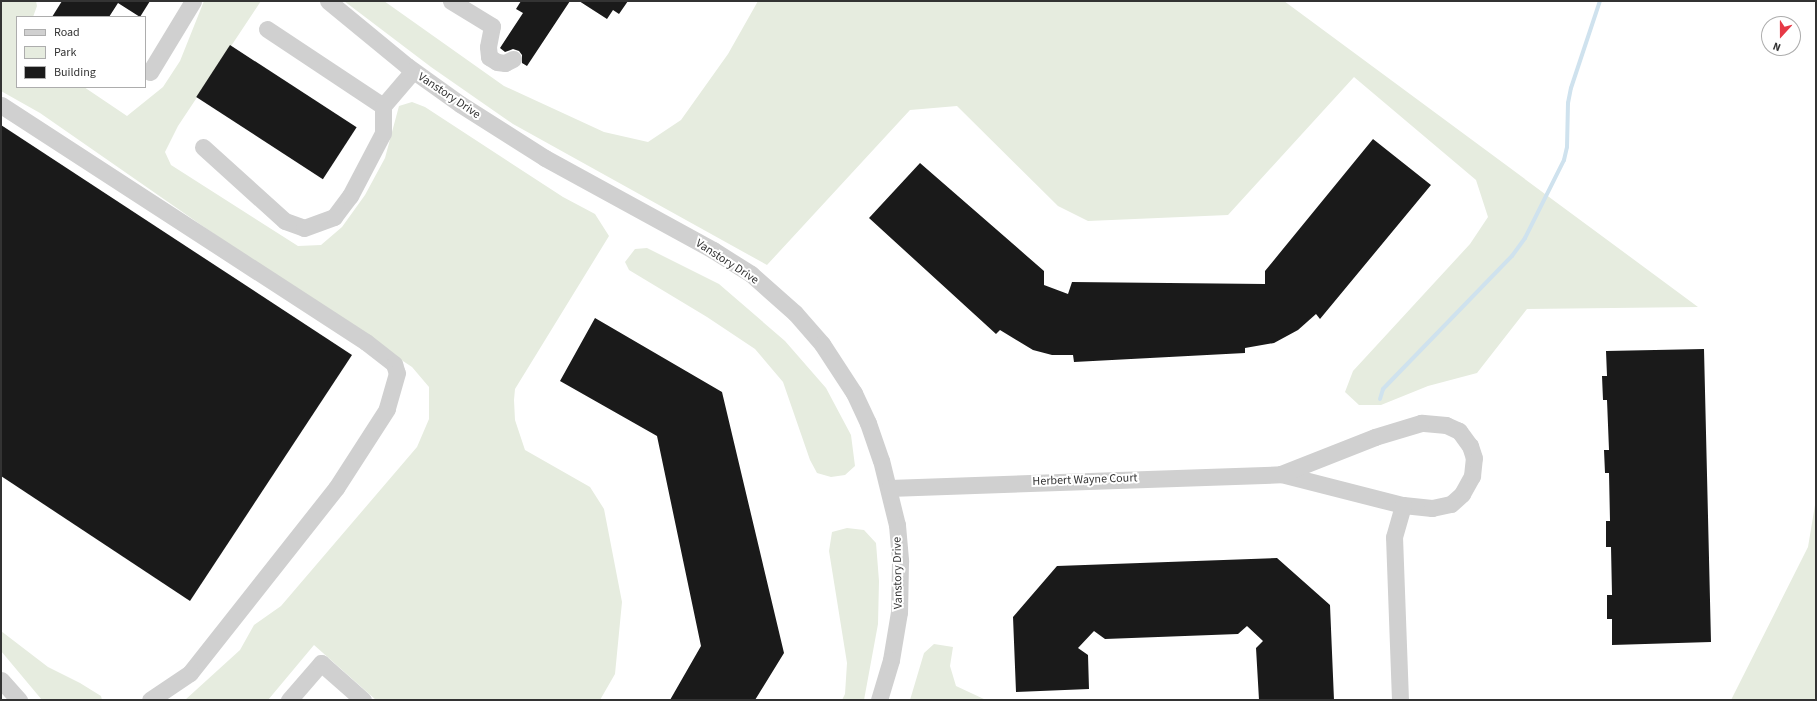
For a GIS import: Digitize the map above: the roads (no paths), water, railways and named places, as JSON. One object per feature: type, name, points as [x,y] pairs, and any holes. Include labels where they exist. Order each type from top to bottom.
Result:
[{"type":"street","points":[[150,72],[193,1]]},
{"type":"street","name":"Vanstory Drive","points":[[328,1],[413,71],[545,158],[751,274],[784,303],[822,344],[854,393],[868,422],[889,488],[897,525],[900,584],[891,660],[879,700]]},
{"type":"street","points":[[451,1],[492,26],[488,47],[490,57],[497,62],[505,63],[512,59]]},
{"type":"street","points":[[267,30],[383,106]]},
{"type":"street","points":[[203,147],[285,221],[304,228],[334,217],[350,196],[383,133],[383,106],[413,71]]},
{"type":"street","points":[[1,105],[366,342],[394,364],[397,373],[387,409],[336,488],[190,673],[150,700]]},
{"type":"street","points":[[1421,423],[1446,425],[1459,431],[1470,446],[1474,458],[1472,476],[1468,486],[1451,504],[1432,508],[1404,505],[1281,474],[1375,437],[1421,423]]},
{"type":"street","name":"Herbert Wayne Court","points":[[889,488],[1281,474]]},
{"type":"street","points":[[1400,700],[1394,537],[1404,505]]},
{"type":"street","points":[[289,700],[321,663],[363,700]]},
{"type":"street","points":[[1,680],[19,700]]},
{"type":"waterway","points":[[1380,399],[1383,389],[1512,256],[1525,238],[1564,160],[1567,147],[1568,103],[1571,88],[1600,1]]}]
